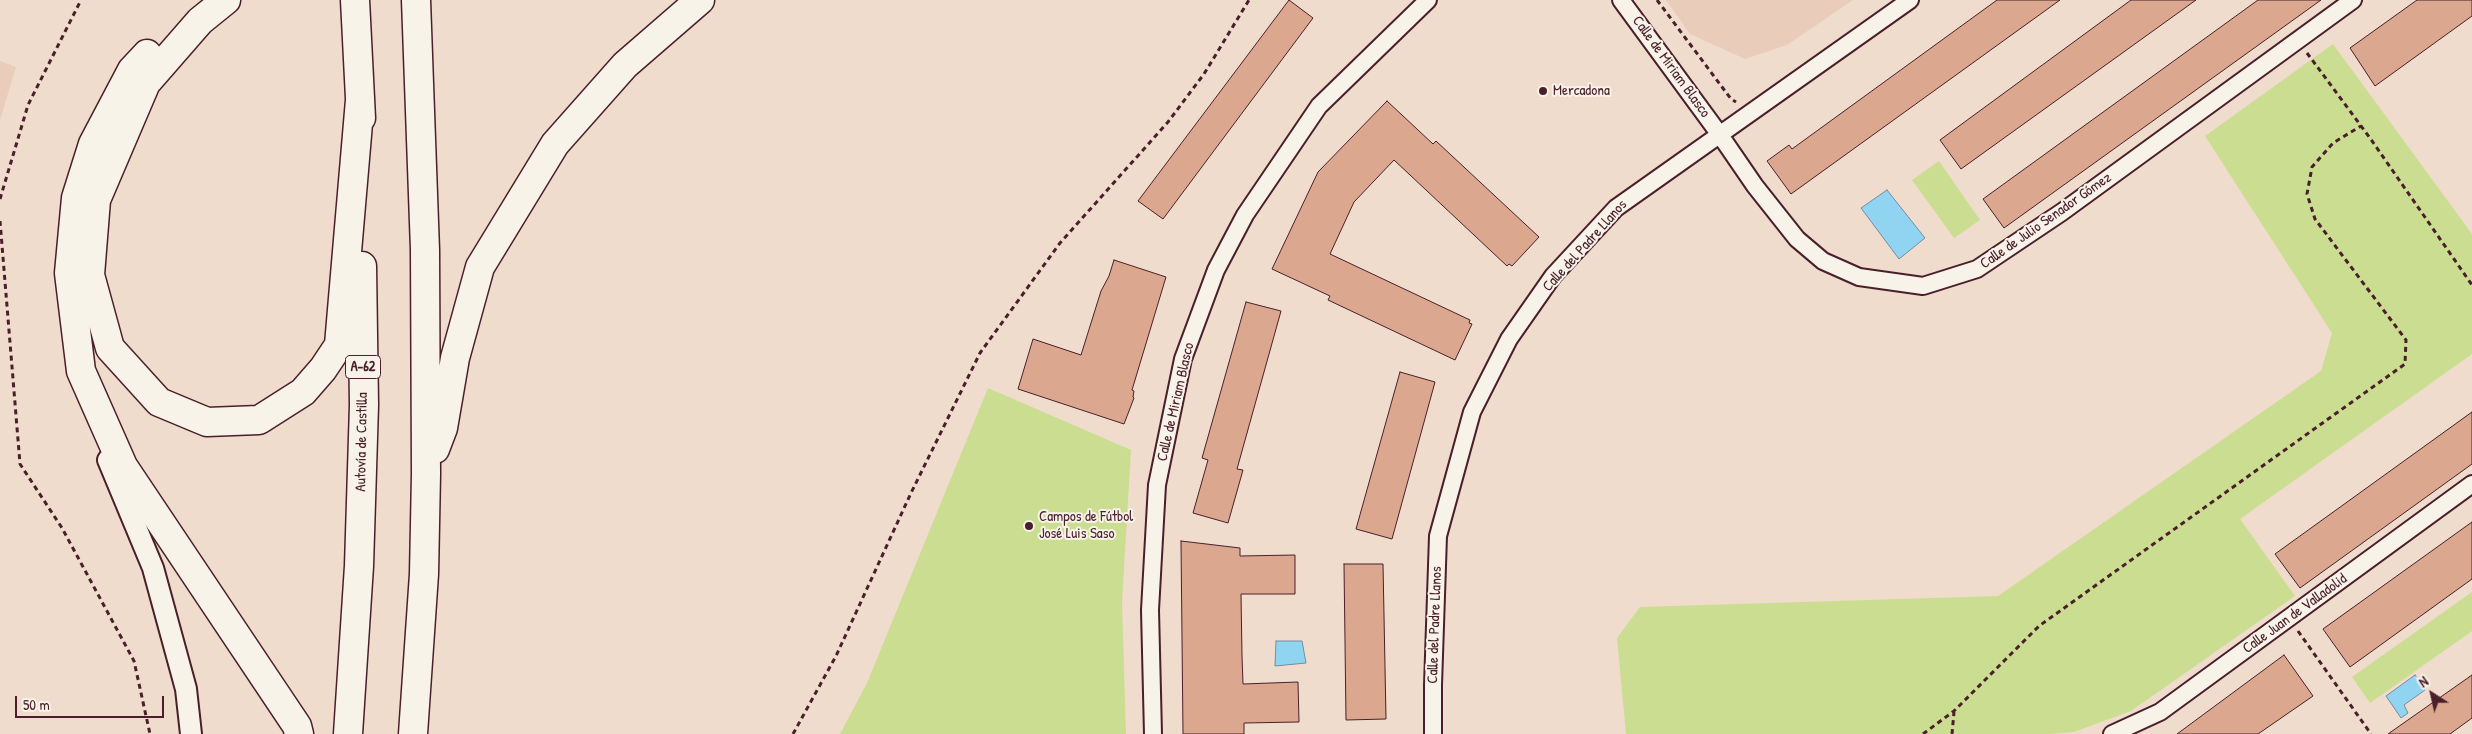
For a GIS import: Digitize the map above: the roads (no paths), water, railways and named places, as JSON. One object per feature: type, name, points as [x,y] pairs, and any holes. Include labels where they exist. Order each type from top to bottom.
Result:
[{"type":"highway","points":[[198,0],[188,8],[132,70],[93,144],[76,198],[69,272],[81,371],[123,466],[297,726],[300,734]]},
{"type":"highway","points":[[226,0],[200,21],[146,83],[96,200],[90,274],[110,348],[159,402],[207,422],[259,420],[303,392],[323,369],[339,345],[360,100]]},
{"type":"highway","name":"Autovía de Castilla","points":[[348,734],[359,566],[364,405],[360,100],[354,0]]},
{"type":"highway","points":[[413,734],[424,574],[426,474],[425,250],[416,0]]},
{"type":"highway","points":[[426,474],[443,428],[455,358],[480,267],[555,144],[625,65],[700,0]]},
{"type":"street","name":"Calle de Miriam Blasco","points":[[1153,734],[1150,610],[1157,486],[1183,359],[1209,288],[1216,270],[1245,215],[1278,163],[1319,106],[1428,0]]},
{"type":"street","name":"Calle de Miriam Blasco","points":[[1621,0],[1720,134]]},
{"type":"street","name":"Calle del Padre Llanos","points":[[1433,734],[1438,536],[1472,412],[1509,339],[1553,276],[1616,208],[1910,0]]},
{"type":"street","name":"Calle de Julio Senador Gómez","points":[[1720,134],[1755,186],[1797,239],[1823,261],[1859,277],[1924,286],[1977,269],[1985,264],[2062,212],[2353,0]]},
{"type":"street","points":[[81,371],[85,409],[153,568],[186,689],[191,734]]},
{"type":"street","name":"Calle Juan de Valladolid","points":[[2112,734],[2160,712],[2472,484]]},
{"type":"water","points":[[1887,190],[1925,238],[1899,259],[1861,208]]},
{"type":"water","points":[[1276,641],[1302,641],[1306,663],[1275,666]]},
{"type":"water","points":[[2415,675],[2425,690],[2404,705],[2408,713],[2401,718],[2386,696]]},
{"type":"place","name":"Mercadona","points":[[1543,91]]},
{"type":"place","name":"Campos de Fútbol José Luis Saso","points":[[1029,526]]}]
